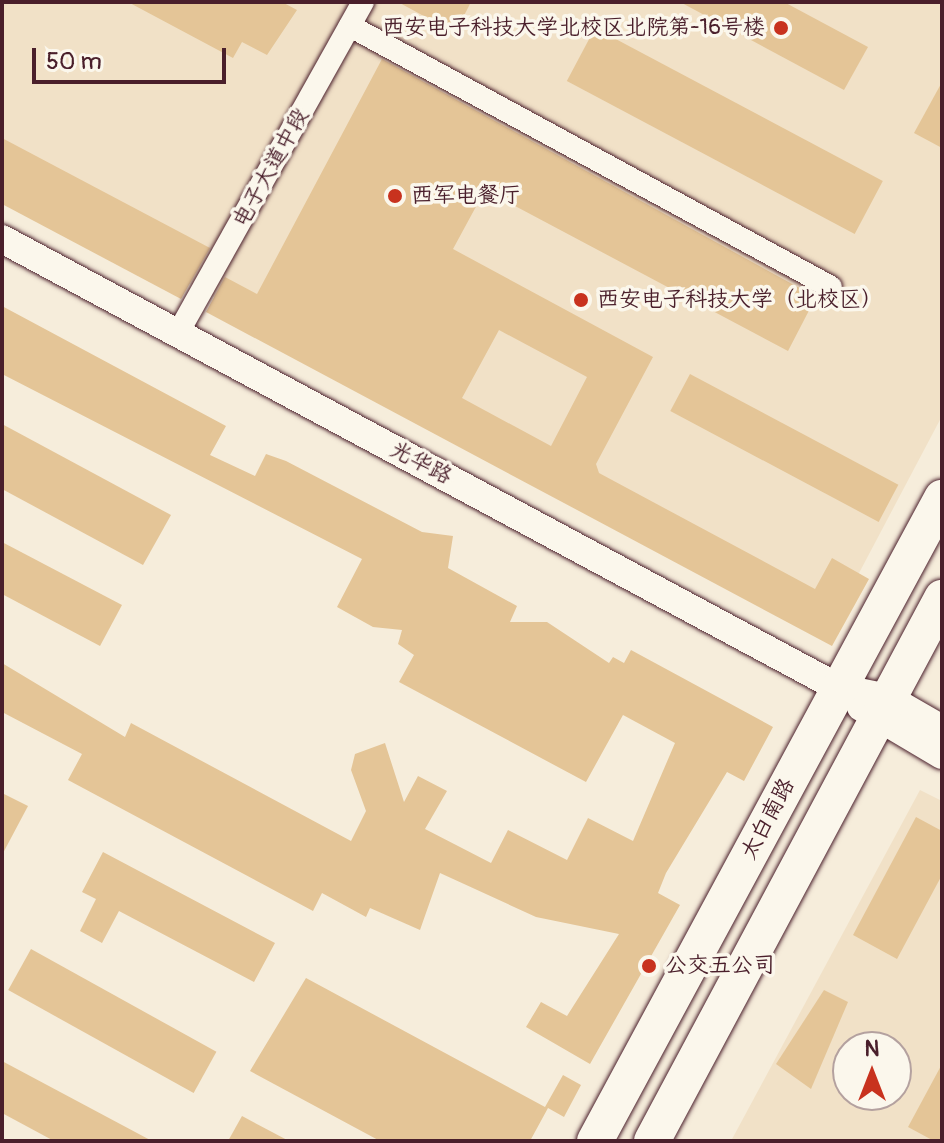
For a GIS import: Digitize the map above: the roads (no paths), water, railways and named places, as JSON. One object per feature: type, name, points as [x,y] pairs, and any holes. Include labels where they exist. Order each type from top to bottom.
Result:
[{"type":"main road","name":"太白南路","points":[[595,1141],[942,498]]},
{"type":"main road","points":[[652,1141],[942,598]]},
{"type":"street","name":"电子大道中段","points":[[178,333],[350,26],[359,3]]},
{"type":"street","points":[[350,26],[831,287]]},
{"type":"street","name":"光华路","points":[[2,239],[839,688],[882,709],[942,729]]},
{"type":"street","name":"光华路","points":[[882,709],[942,755]]},
{"type":"place","name":"西安电子科技大学北校区北院第-16号楼","points":[[781,28]]},
{"type":"place","name":"西军电餐厅","points":[[395,196]]},
{"type":"place","name":"西安电子科技大学（北校区）","points":[[581,300]]},
{"type":"place","name":"公交五公司","points":[[649,966]]}]
